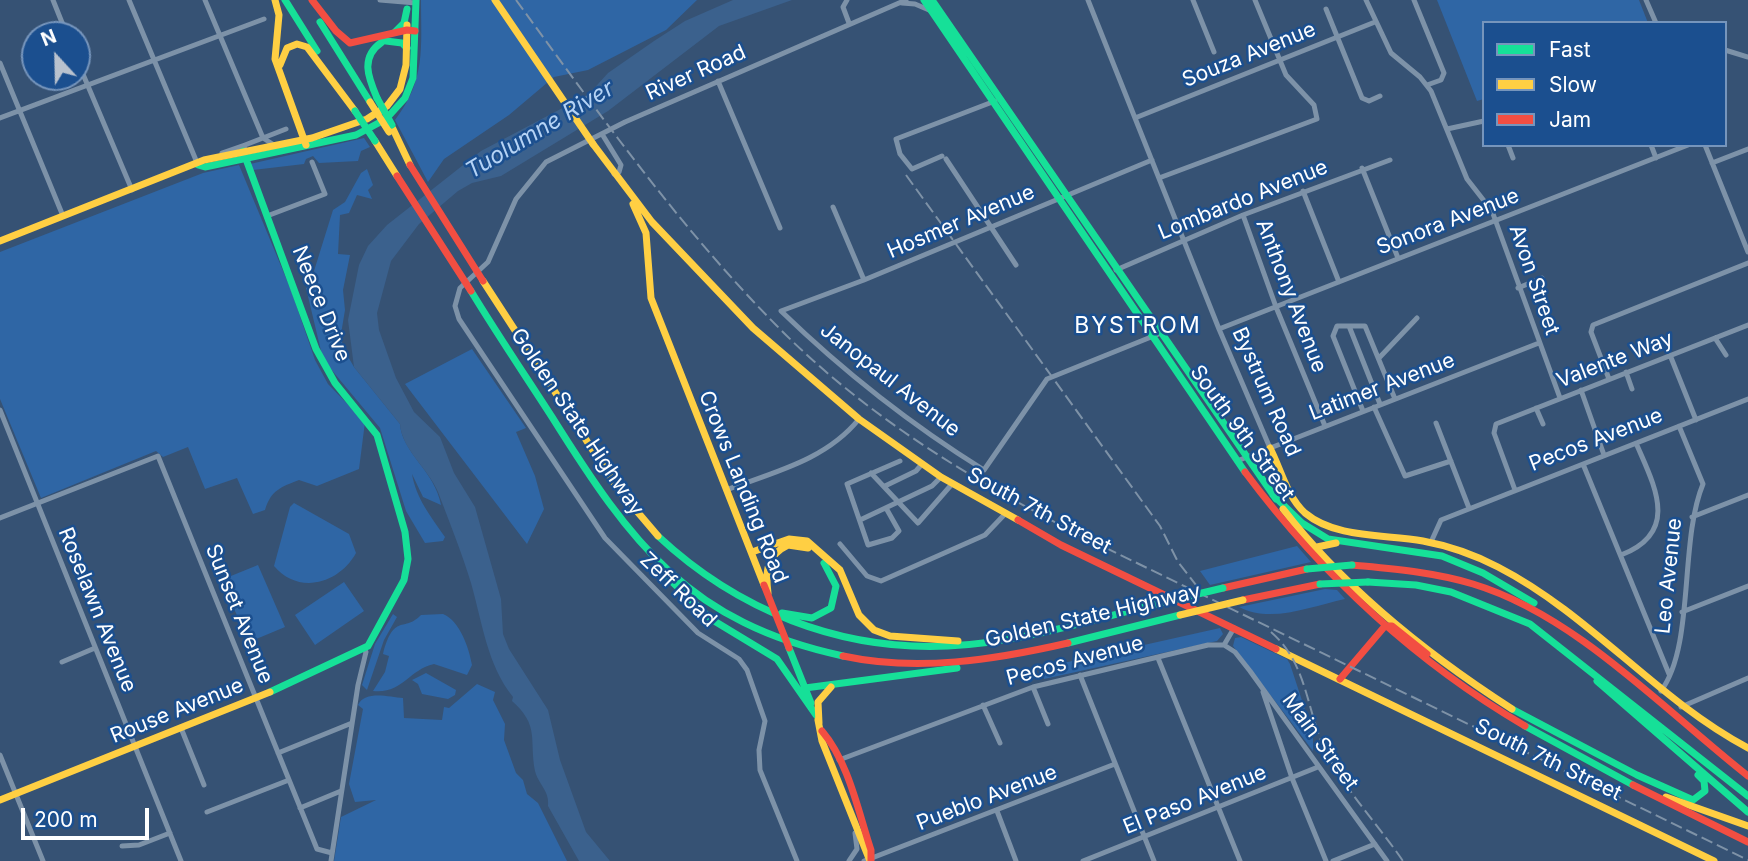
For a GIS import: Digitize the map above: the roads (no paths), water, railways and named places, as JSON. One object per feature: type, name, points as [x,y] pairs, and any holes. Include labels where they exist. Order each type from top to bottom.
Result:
[{"type":"main road","points":[[275,0],[279,15],[275,58],[305,142]]},
{"type":"main road","name":"Golden State Highway","points":[[285,0],[597,491],[642,547],[715,605],[804,646],[864,660],[911,664],[965,661],[1022,653],[1320,584],[1368,582],[1416,585],[1469,598],[1530,624],[1565,648],[1748,796]]},
{"type":"main road","points":[[309,0],[338,36],[347,43],[365,43],[410,32]]},
{"type":"main road","points":[[309,0],[374,100]]},
{"type":"main road","name":"South 7th Street","points":[[495,0],[614,174],[652,222],[753,328],[859,419],[922,464],[1004,515],[1714,861]]},
{"type":"main road","name":"South 9th Street","points":[[924,0],[935,10],[1114,271],[1161,333],[1273,495],[1317,547],[1378,609],[1497,707],[1693,800],[1700,798],[1705,786],[1689,764]]},
{"type":"main road","name":"South 9th Street","points":[[932,0],[935,10]]},
{"type":"main road","points":[[374,100],[367,61],[373,48],[401,29],[411,3]]},
{"type":"main road","points":[[0,241],[198,165],[209,158],[365,132],[391,115],[405,98],[413,78],[411,3]]},
{"type":"main road","points":[[198,165],[205,167],[244,152],[274,145],[305,142],[362,124],[385,109],[398,93],[405,76],[410,32]]},
{"type":"main road","points":[[386,39],[402,43],[407,48]]},
{"type":"main road","points":[[282,76],[280,60],[284,50],[297,44],[307,47],[355,111]]},
{"type":"main road","name":"Golden State Highway","points":[[374,100],[410,165],[483,281],[632,509],[683,559],[751,604],[801,626],[868,642],[922,647],[972,644],[1018,637],[1307,569],[1352,565],[1422,570],[1485,587],[1541,613],[1586,642],[1748,776]]},
{"type":"main road","name":"Neece Drive","points":[[244,152],[321,359],[377,435],[405,532],[408,559],[404,580],[377,633],[364,649]]},
{"type":"main road","name":"Crows Landing Road","points":[[624,186],[643,223],[651,298],[822,731],[822,741],[869,861]]},
{"type":"main road","name":"Crows Landing Road","points":[[648,252],[652,222]]},
{"type":"main road","name":"South 9th Street","points":[[1114,271],[1152,336],[1237,461],[1314,558],[1385,626],[1445,675],[1633,785]]},
{"type":"main road","name":"Bystrum Road","points":[[1270,448],[1293,499],[1310,518],[1335,528],[1431,542],[1470,555],[1530,585],[1569,612],[1705,727],[1748,748]]},
{"type":"main road","points":[[1273,495],[1311,530],[1340,542],[1412,549],[1466,565],[1554,615],[1586,642]]},
{"type":"main road","points":[[753,556],[789,539],[807,541],[839,570],[859,615],[874,630],[890,636],[972,644]]},
{"type":"main road","points":[[1314,558],[1317,547],[1340,542]]},
{"type":"main road","points":[[751,604],[808,618],[819,617],[832,606],[838,586],[829,567],[802,546],[753,556]]},
{"type":"main road","points":[[642,547],[652,562],[711,619],[777,659],[817,719]]},
{"type":"main road","points":[[765,585],[768,561],[782,548]]},
{"type":"main road","points":[[1378,609],[1385,626]]},
{"type":"main road","points":[[1340,679],[1385,626],[1392,626],[1448,667]]},
{"type":"main road","points":[[1565,648],[1624,707],[1748,812]]},
{"type":"main road","name":"Rouse Avenue","points":[[0,800],[257,698],[364,649]]},
{"type":"main road","points":[[805,688],[831,687],[971,666],[1022,653]]},
{"type":"main road","points":[[817,719],[818,702],[831,687]]},
{"type":"main road","name":"Crows Landing Road","points":[[822,731],[830,737],[839,760],[871,850],[869,861]]},
{"type":"main road","points":[[1633,785],[1748,826]]},
{"type":"main road","points":[[1633,785],[1748,842]]},
{"type":"street","points":[[52,0],[61,21]]},
{"type":"street","points":[[129,0],[198,165]]},
{"type":"street","points":[[205,0],[263,138],[274,145]]},
{"type":"street","points":[[380,0],[411,3]]},
{"type":"street","points":[[847,0],[843,7],[849,23]]},
{"type":"street","points":[[935,10],[939,0]]},
{"type":"street","name":"Bystrum Road","points":[[1088,0],[1183,241],[1270,448]]},
{"type":"street","points":[[1192,0],[1214,52]]},
{"type":"street","points":[[1159,178],[1281,130],[1307,124],[1318,117],[1314,105],[1290,81],[1255,0]]},
{"type":"street","name":"Avon Street","points":[[1366,0],[1391,53],[1427,85],[1467,178],[1489,205],[1560,398]]},
{"type":"street","points":[[1414,0],[1444,73],[1441,80],[1427,85]]},
{"type":"street","points":[[1646,0],[1655,21]]},
{"type":"street","name":"River Road","points":[[602,134],[849,23],[904,2],[935,10]]},
{"type":"street","points":[[1326,9],[1362,98],[1369,101],[1380,96]]},
{"type":"street","points":[[91,83],[264,19]]},
{"type":"street","name":"Souza Avenue","points":[[1135,118],[1375,22]]},
{"type":"street","points":[[1727,51],[1748,57]]},
{"type":"street","points":[[0,63],[63,216]]},
{"type":"street","points":[[718,81],[780,228]]},
{"type":"street","points":[[0,118],[71,91]]},
{"type":"street","points":[[90,91],[132,190]]},
{"type":"street","points":[[997,100],[896,139],[900,153],[912,169],[944,158],[1016,265]]},
{"type":"street","points":[[1447,129],[1482,121]]},
{"type":"street","points":[[244,152],[263,138],[286,129]]},
{"type":"street","points":[[602,134],[621,165],[619,172],[614,174]]},
{"type":"street","name":"Zeff Road","points":[[602,134],[546,162],[528,180],[516,199],[491,258],[460,288],[455,302],[456,314],[605,538],[690,626],[739,659],[747,670],[764,714],[765,728],[758,755],[760,770],[797,861]]},
{"type":"street","points":[[1509,147],[1513,158]]},
{"type":"street","points":[[1652,147],[1656,158]]},
{"type":"street","name":"Sonora Avenue","points":[[1219,329],[1683,147]]},
{"type":"street","points":[[1706,147],[1748,252]]},
{"type":"street","points":[[1712,163],[1748,149]]},
{"type":"street","name":"Hosmer Avenue","points":[[780,310],[864,280],[1152,160]]},
{"type":"street","name":"Lombardo Avenue","points":[[1114,271],[1243,215],[1362,168],[1390,160]]},
{"type":"street","points":[[267,216],[325,194],[312,162]]},
{"type":"street","points":[[1362,168],[1398,258]]},
{"type":"street","points":[[1303,191],[1339,282]]},
{"type":"street","points":[[833,207],[864,280]]},
{"type":"street","name":"Anthony Avenue","points":[[1243,215],[1276,307],[1325,426]]},
{"type":"street","points":[[1609,379],[1591,327],[1748,263]]},
{"type":"street","points":[[1518,288],[1542,278]]},
{"type":"street","name":"Janopaul Avenue","points":[[780,310],[840,366],[880,398],[984,470],[1047,379],[1152,336]]},
{"type":"street","points":[[1379,358],[1417,318]]},
{"type":"street","name":"Valente Way","points":[[1515,490],[1494,426],[1748,325]]},
{"type":"street","points":[[1363,411],[1333,336],[1337,326],[1366,326],[1395,399]]},
{"type":"street","points":[[1349,326],[1405,476],[1451,461]]},
{"type":"street","points":[[1152,336],[1161,333]]},
{"type":"street","points":[[1715,338],[1726,355]]},
{"type":"street","name":"Latimer Avenue","points":[[1237,461],[1539,343]]},
{"type":"street","points":[[1670,355],[1696,420]]},
{"type":"street","points":[[1626,372],[1632,389]]},
{"type":"street","points":[[1581,390],[1604,455]]},
{"type":"street","name":"Pecos Avenue","points":[[1431,542],[1437,522],[1748,399]]},
{"type":"street","points":[[1536,408],[1543,424]]},
{"type":"street","name":"Roselawn Avenue","points":[[0,410],[181,861]]},
{"type":"street","points":[[726,490],[823,453],[843,439],[859,419]]},
{"type":"street","points":[[1436,424],[1469,508]]},
{"type":"street","name":"Leo Avenue","points":[[1661,691],[1679,641],[1692,517],[1703,485],[1679,426]]},
{"type":"street","points":[[1621,555],[1646,540],[1656,525],[1659,512],[1657,490],[1636,443]]},
{"type":"street","name":"Sunset Avenue","points":[[38,503],[158,456],[317,849],[332,853]]},
{"type":"street","points":[[886,508],[899,531],[891,538],[868,545],[847,484],[900,461]]},
{"type":"street","points":[[885,486],[916,471],[922,464]]},
{"type":"street","points":[[1583,464],[1669,674]]},
{"type":"street","points":[[871,473],[918,523],[952,484]]},
{"type":"street","points":[[860,520],[932,486],[941,477]]},
{"type":"street","points":[[1692,517],[1748,495]]},
{"type":"street","points":[[0,518],[38,503]]},
{"type":"street","points":[[840,544],[867,576],[881,581],[985,535],[1004,515]]},
{"type":"street","points":[[1682,612],[1748,586]]},
{"type":"street","points":[[1224,645],[1234,627]]},
{"type":"street","name":"Pecos Avenue","points":[[839,760],[1033,687],[1208,645],[1224,645]]},
{"type":"street","name":"Main Street","points":[[1224,645],[1235,652],[1261,686],[1387,861]]},
{"type":"street","points":[[62,662],[95,648]]},
{"type":"street","name":"Neece Drive","points":[[331,861],[366,652],[364,649]]},
{"type":"street","points":[[1158,658],[1240,861]]},
{"type":"street","points":[[1080,676],[1154,861]]},
{"type":"street","points":[[1681,707],[1748,678]]},
{"type":"street","points":[[1261,686],[1292,778],[1326,861]]},
{"type":"street","points":[[1033,687],[1048,724]]},
{"type":"street","points":[[983,705],[1000,743]]},
{"type":"street","points":[[278,753],[352,723]]},
{"type":"street","points":[[181,728],[204,785]]},
{"type":"street","points":[[0,755],[43,861]]},
{"type":"street","name":"Pueblo Avenue","points":[[869,861],[1115,764]]},
{"type":"street","name":"El Paso Avenue","points":[[1083,861],[1318,768]]},
{"type":"street","points":[[207,812],[289,780]]},
{"type":"street","points":[[300,808],[341,791]]},
{"type":"street","points":[[997,811],[1016,861]]},
{"type":"street","points":[[849,861],[857,849],[855,830]]},
{"type":"street","points":[[122,846],[139,845],[170,832]]},
{"type":"street","points":[[1333,861],[1375,844]]},
{"type":"water","name":"Tuolumne River","points":[[733,0],[792,0],[719,26],[608,111],[501,176],[472,183],[458,191],[419,224],[391,261],[377,313],[379,330],[396,378],[414,412],[440,437],[454,473],[475,507],[501,599],[503,634],[509,649],[548,710],[560,760],[586,832],[610,861],[579,861],[548,806],[547,796],[535,771],[532,733],[527,718],[512,701],[513,697],[491,657],[467,572],[438,492],[410,451],[400,424],[354,367],[348,320],[359,265],[368,246],[387,225],[481,151],[589,94],[608,73],[685,21]]},
{"type":"railway","points":[[516,0],[640,168],[706,249],[777,326],[813,360],[890,422],[973,476],[1060,525],[1748,860]]},
{"type":"railway","points":[[906,175],[1160,526],[1178,562],[1200,590]]},
{"type":"railway","points":[[1271,632],[1293,659],[1320,738],[1335,768],[1403,861]]},
{"type":"district","name":"BYSTROM","points":[[1138,326]]}]
